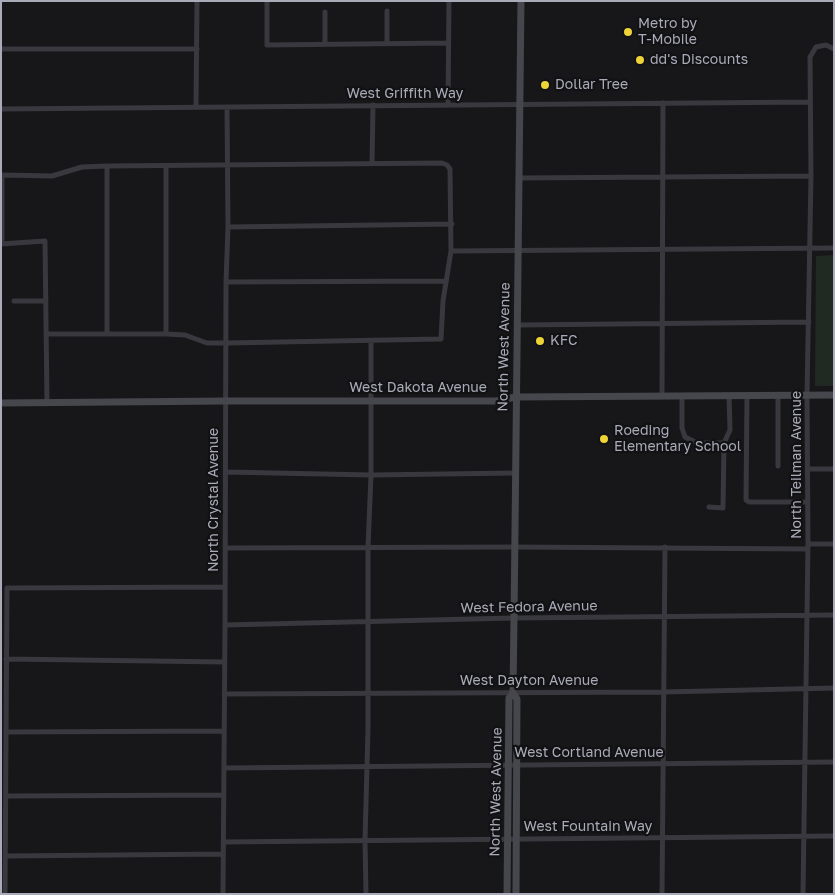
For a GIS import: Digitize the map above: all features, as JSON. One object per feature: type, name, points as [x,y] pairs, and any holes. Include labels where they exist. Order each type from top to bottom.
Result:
[{"type":"main road","name":"North West Avenue","points":[[516,894],[518,838],[509,698],[513,693],[518,324],[518,104],[521,1]]},
{"type":"main road","name":"West Dakota Avenue","points":[[1,403],[496,401],[516,397],[834,395]]},
{"type":"main road","name":"North West Avenue","points":[[507,894],[508,838],[513,765]]},
{"type":"street","points":[[196,107],[197,1]]},
{"type":"street","points":[[267,1],[267,45],[448,43]]},
{"type":"street","points":[[448,105],[449,1]]},
{"type":"street","points":[[387,11],[387,43]]},
{"type":"street","points":[[325,12],[325,43]]},
{"type":"street","name":"North Teilman Avenue","points":[[803,894],[808,546],[810,57],[816,47],[826,44],[834,49]]},
{"type":"street","points":[[1,50],[197,49]]},
{"type":"street","name":"West Griffith Way","points":[[1,109],[809,102]]},
{"type":"street","points":[[662,396],[664,103]]},
{"type":"street","points":[[372,105],[372,164]]},
{"type":"street","name":"North Crystal Avenue","points":[[223,894],[226,282],[228,227],[227,107]]},
{"type":"street","points":[[46,334],[184,335],[207,343],[441,339],[446,281],[451,251],[451,172],[449,167],[442,164],[107,166],[82,167],[52,176],[2,175],[2,244],[45,241],[46,300],[46,334],[47,402]]},
{"type":"street","points":[[107,166],[107,333]]},
{"type":"street","points":[[166,166],[166,334]]},
{"type":"street","points":[[518,178],[811,176]]},
{"type":"street","points":[[228,227],[452,224]]},
{"type":"street","points":[[451,251],[664,251],[834,248]]},
{"type":"street","points":[[226,282],[446,281]]},
{"type":"street","points":[[14,301],[46,300]]},
{"type":"street","points":[[518,324],[808,322]]},
{"type":"street","points":[[366,894],[368,547],[372,401],[371,341]]},
{"type":"street","points":[[709,507],[724,508],[724,443],[730,430],[729,395]]},
{"type":"street","points":[[747,395],[746,500],[749,502],[808,502]]},
{"type":"street","points":[[778,395],[778,466]]},
{"type":"street","points":[[682,396],[682,428],[685,437],[697,443],[724,443]]},
{"type":"street","points":[[808,469],[834,469]]},
{"type":"street","points":[[226,472],[371,475],[515,473]]},
{"type":"street","points":[[225,548],[514,546],[745,548],[834,544]]},
{"type":"street","points":[[662,894],[665,547]]},
{"type":"street","points":[[6,894],[6,796],[3,767],[6,732],[7,588],[225,587]]},
{"type":"street","name":"West Fedora Avenue","points":[[225,625],[514,618],[834,615]]},
{"type":"street","points":[[6,659],[225,662]]},
{"type":"street","name":"West Dayton Avenue","points":[[224,694],[664,692],[834,688]]},
{"type":"street","points":[[6,732],[224,731]]},
{"type":"street","name":"West Cortland Avenue","points":[[224,768],[834,762]]},
{"type":"street","points":[[6,796],[224,795]]},
{"type":"street","name":"West Fountain Way","points":[[223,842],[834,836]]},
{"type":"street","points":[[6,856],[223,854]]},
{"type":"shaded area","points":[[834,255],[834,386],[815,386],[816,256]]},
{"type":"place","name":"Metro by T-Mobile","points":[[628,32]]},
{"type":"place","name":"dd's Discounts","points":[[640,60]]},
{"type":"place","name":"Dollar Tree","points":[[545,85]]},
{"type":"place","name":"KFC","points":[[540,341]]},
{"type":"place","name":"Roeding Elementary School","points":[[604,439]]}]
